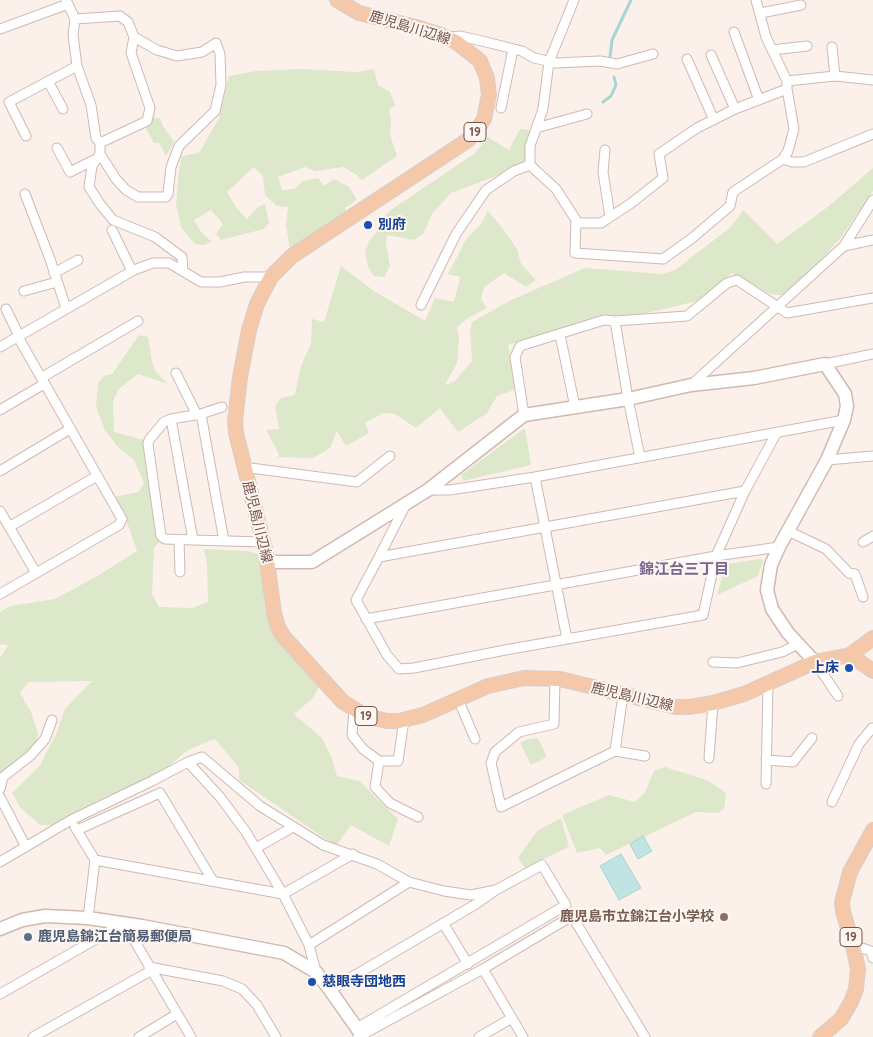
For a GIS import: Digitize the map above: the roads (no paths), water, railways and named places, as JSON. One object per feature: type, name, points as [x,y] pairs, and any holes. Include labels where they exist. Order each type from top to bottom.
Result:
[{"type":"main road","name":"鹿児島川辺線","points":[[337,0],[359,13],[420,28],[456,42],[480,61],[485,72],[489,95],[484,119],[477,130],[457,148],[292,256],[272,277],[259,297],[252,318],[240,377],[235,427],[243,467],[264,542],[274,613],[280,632],[336,695],[354,710],[375,719],[387,721],[404,720],[423,714],[504,681],[534,677],[555,679],[676,707],[713,703],[744,694],[815,662],[850,655],[873,638]]},
{"type":"main road","points":[[850,655],[873,671]]},
{"type":"main road","name":"19","points":[[820,1037],[841,1020],[856,989],[858,969],[843,912],[843,892],[850,872],[873,830]]},
{"type":"street","points":[[574,0],[549,62],[543,108],[530,146],[530,165],[556,189],[576,220],[575,253],[662,258],[691,239],[730,206],[733,192],[783,159],[788,151],[794,129],[787,85],[766,37],[756,0]]},
{"type":"street","points":[[0,30],[67,2],[75,19],[73,35],[77,66],[91,105],[96,138],[100,143],[98,157],[92,166],[89,187],[112,220],[155,237],[182,257],[182,271]]},
{"type":"street","points":[[761,13],[801,5]]},
{"type":"street","points":[[75,19],[120,16],[128,22],[134,37],[131,53],[150,108],[147,121],[100,143]]},
{"type":"street","points":[[734,32],[759,100]]},
{"type":"street","points":[[446,37],[460,36],[522,51],[534,58],[549,62],[600,61],[617,64],[653,54]]},
{"type":"street","points":[[98,157],[126,190],[138,197],[166,197],[171,167],[179,146],[215,111],[221,85],[220,54],[216,43],[202,52],[177,56],[157,50],[134,37]]},
{"type":"street","points":[[772,50],[807,46]]},
{"type":"street","points":[[832,47],[835,76]]},
{"type":"street","points":[[501,108],[513,49]]},
{"type":"street","points":[[712,55],[735,109]]},
{"type":"street","points":[[687,59],[690,78],[714,120]]},
{"type":"street","points":[[26,136],[9,102],[77,66]]},
{"type":"street","points":[[576,223],[602,222],[630,204],[663,178],[659,154],[697,128],[735,109],[759,100],[787,85],[835,76],[873,80]]},
{"type":"street","points":[[48,81],[63,109]]},
{"type":"street","points":[[536,128],[587,114]]},
{"type":"street","points":[[783,159],[792,162],[804,162],[873,134]]},
{"type":"street","points":[[57,148],[59,161],[70,172],[98,157]]},
{"type":"street","points":[[605,150],[603,172],[610,217]]},
{"type":"street","points":[[421,305],[456,234],[486,190],[514,171],[530,165]]},
{"type":"street","points":[[26,194],[66,308]]},
{"type":"street","points":[[691,386],[844,246],[873,200]]},
{"type":"street","points":[[112,230],[132,271]]},
{"type":"street","points":[[844,246],[873,240]]},
{"type":"street","points":[[24,291],[56,277],[78,260]]},
{"type":"street","points":[[0,347],[132,271],[153,263],[169,263],[201,282],[220,282],[244,277],[272,277]]},
{"type":"street","points":[[524,415],[515,358],[520,346],[604,320],[615,321],[687,316],[728,283],[737,280],[786,313],[873,298]]},
{"type":"street","points":[[0,594],[119,526],[122,519],[18,336],[6,309]]},
{"type":"street","points":[[0,410],[138,321]]},
{"type":"street","points":[[615,321],[640,457]]},
{"type":"street","points":[[560,335],[575,407]]},
{"type":"street","points":[[268,562],[312,562],[428,490],[524,415],[628,399],[691,386],[754,378],[873,354]]},
{"type":"street","points":[[825,364],[845,394],[847,406],[844,420],[827,460],[779,547],[772,565],[767,590],[772,609],[788,633],[815,662],[838,696]]},
{"type":"street","points":[[176,372],[199,415],[224,541]]},
{"type":"street","points":[[222,407],[199,415],[170,419],[164,422],[149,440],[161,536],[165,539],[180,540],[264,542]]},
{"type":"street","points":[[170,419],[193,540]]},
{"type":"street","points":[[428,490],[450,490],[535,477],[844,420]]},
{"type":"street","points":[[0,471],[70,429]]},
{"type":"street","points":[[406,504],[356,600],[387,655],[399,669],[704,615],[716,556],[744,491],[777,432]]},
{"type":"street","points":[[243,467],[358,482],[390,456]]},
{"type":"street","points":[[827,460],[873,456]]},
{"type":"street","points":[[9,527],[97,476]]},
{"type":"street","points":[[535,477],[567,639]]},
{"type":"street","points":[[379,557],[744,491]]},
{"type":"street","points":[[0,511],[36,572]]},
{"type":"street","points":[[788,531],[826,549],[848,573],[855,574],[863,597]]},
{"type":"street","points":[[863,542],[873,536]]},
{"type":"street","points":[[180,540],[180,572]]},
{"type":"street","points":[[366,619],[716,556],[779,547]]},
{"type":"street","points":[[714,662],[737,663],[782,652],[798,644]]},
{"type":"street","points":[[555,679],[554,724],[519,732],[495,752],[491,763],[501,807],[614,751],[645,756]]},
{"type":"street","points":[[766,784],[768,684]]},
{"type":"street","points":[[614,751],[623,695]]},
{"type":"street","points":[[458,699],[475,739]]},
{"type":"street","points":[[709,758],[713,703]]},
{"type":"street","points":[[354,710],[352,735],[363,749],[379,761],[398,761],[404,720]]},
{"type":"street","points":[[0,789],[3,778],[30,756],[45,739],[52,720]]},
{"type":"street","points":[[832,802],[859,744],[873,729]]},
{"type":"street","points":[[766,760],[793,762],[812,738]]},
{"type":"street","points":[[0,862],[71,820],[188,762],[202,757],[260,806],[323,845],[377,864],[409,882],[444,891],[471,895],[496,890]]},
{"type":"street","points":[[379,761],[375,787],[390,803],[418,817]]},
{"type":"street","points":[[188,762],[220,797],[256,848],[283,894],[308,944],[316,972]]},
{"type":"street","points":[[77,830],[160,793],[213,881]]},
{"type":"street","points":[[0,797],[26,847]]},
{"type":"street","points":[[71,820],[95,860],[88,918]]},
{"type":"street","points":[[256,848],[293,826]]},
{"type":"street","points":[[95,860],[283,894],[353,854]]},
{"type":"street","points":[[330,990],[476,904],[496,890],[542,865],[566,905],[468,964],[360,1034]]},
{"type":"street","points":[[308,944],[409,882]]},
{"type":"street","points":[[0,929],[22,920],[45,916],[88,918],[244,944],[284,953],[316,972],[360,1034]]},
{"type":"street","points":[[360,1034],[483,969],[572,916],[645,1037]]},
{"type":"street","points":[[124,923],[191,1037]]},
{"type":"street","points":[[0,994],[124,923]]},
{"type":"street","points":[[443,923],[468,964]]},
{"type":"street","points":[[854,950],[862,948],[871,951],[873,958]]},
{"type":"street","points":[[33,1037],[151,968],[223,981],[242,989],[257,1005],[276,1037]]},
{"type":"street","points":[[483,969],[523,1037]]},
{"type":"street","points":[[139,1037],[178,1014]]},
{"type":"street","points":[[479,1037],[512,1018]]},
{"type":"water","points":[[643,836],[652,851],[638,859],[630,844]]},
{"type":"water","points":[[621,854],[641,888],[619,900],[600,866]]},
{"type":"waterway","points":[[610,57],[612,40],[631,0]]},
{"type":"waterway","points":[[603,102],[611,96],[616,85],[614,77]]},
{"type":"place","name":"別府","points":[[368,225]]},
{"type":"place","name":"上床","points":[[849,668]]},
{"type":"place","name":"鹿児島市立錦江台小学校","points":[[724,917]]},
{"type":"place","name":"鹿児島錦江台簡易郵便局","points":[[28,937]]},
{"type":"place","name":"慈眼寺団地西","points":[[312,982]]},
{"type":"district","name":"錦江台三丁目","points":[[684,569]]}]
